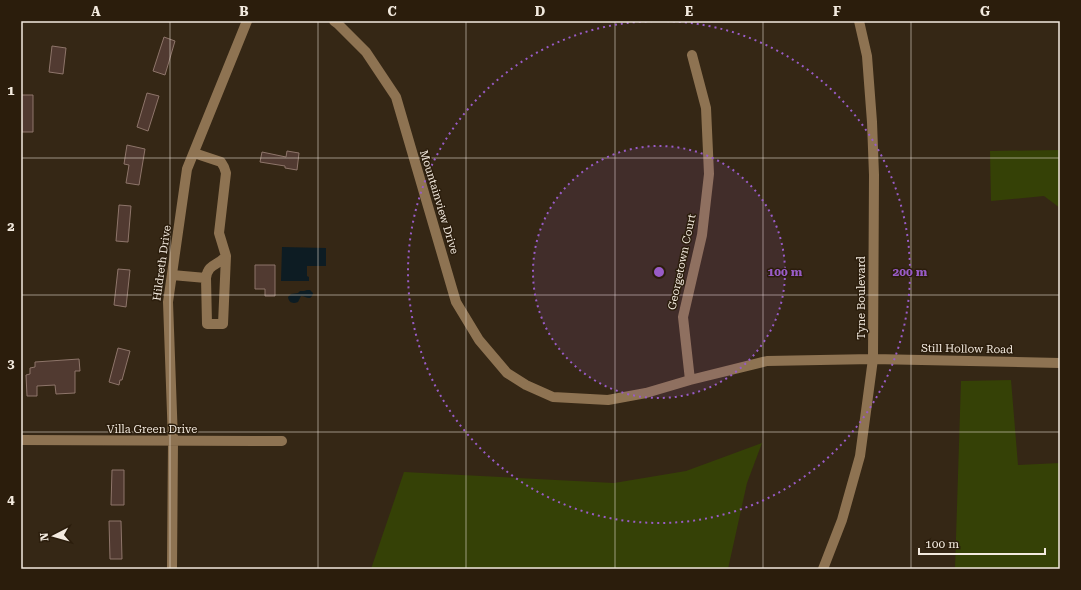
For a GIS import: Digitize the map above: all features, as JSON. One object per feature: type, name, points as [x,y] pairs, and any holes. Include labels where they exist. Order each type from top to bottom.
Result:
[{"type":"street","name":"Hildreth Drive","points":[[172,569],[173,441],[168,302],[187,169],[247,21]]},
{"type":"street","name":"Mountainview Drive","points":[[334,21],[366,52],[396,97],[456,302],[479,340],[506,373],[526,385],[553,397],[608,400],[646,393],[690,380]]},
{"type":"street","name":"Tyne Boulevard","points":[[823,569],[842,520],[860,456],[873,359],[873,152],[867,56],[859,21]]},
{"type":"street","name":"Georgetown Court","points":[[690,380],[683,318],[702,235],[709,174],[706,108],[692,55]]},
{"type":"street","points":[[194,153],[221,162],[226,173],[219,233],[226,256],[223,324],[207,324],[207,271],[226,256]]},
{"type":"street","points":[[172,275],[206,278]]},
{"type":"street","points":[[690,380],[767,361],[873,359]]},
{"type":"street","name":"Still Hollow Road","points":[[873,359],[1060,362]]},
{"type":"street","name":"Villa Green Drive","points":[[21,440],[282,441]]},
{"type":"green space","points":[[1060,150],[1060,208],[1044,196],[991,201],[990,151]]},
{"type":"green space","points":[[1011,380],[1018,465],[1060,463],[1060,569],[955,569],[961,381]]},
{"type":"green space","points":[[762,443],[747,483],[728,569],[371,569],[404,472],[614,483],[686,471]]},
{"type":"shaded area","points":[[282,247],[326,248],[326,266],[307,266],[307,276],[309,277],[309,281],[281,281]]},
{"type":"shaded area","points":[[310,290],[313,293],[310,298],[301,296],[298,302],[294,303],[289,301],[288,297],[291,294]]},
{"type":"building","points":[[164,37],[175,41],[165,75],[153,71]]},
{"type":"building","points":[[52,46],[66,48],[63,74],[49,72]]},
{"type":"building","points":[[147,93],[159,96],[148,131],[137,127]]},
{"type":"building","points":[[21,95],[33,95],[33,132],[22,132]]},
{"type":"building","points":[[127,145],[145,149],[139,185],[126,183],[129,165],[124,164]]},
{"type":"building","points":[[287,151],[299,153],[297,170],[285,168],[285,166],[260,162],[262,152],[286,157]]},
{"type":"building","points":[[119,205],[131,206],[128,242],[116,241]]},
{"type":"building","points":[[255,265],[275,265],[275,296],[265,296],[265,289],[255,289]]},
{"type":"building","points":[[118,269],[130,270],[126,307],[114,305]]},
{"type":"building","points":[[118,348],[130,351],[122,380],[120,380],[119,385],[109,382]]},
{"type":"building","points":[[79,359],[80,371],[75,371],[75,393],[56,394],[55,385],[37,386],[37,396],[27,396],[26,375],[30,374],[30,368],[35,367],[35,362]]},
{"type":"building","points":[[112,470],[124,470],[124,505],[111,505]]},
{"type":"building","points":[[109,521],[121,521],[122,559],[110,559]]}]
